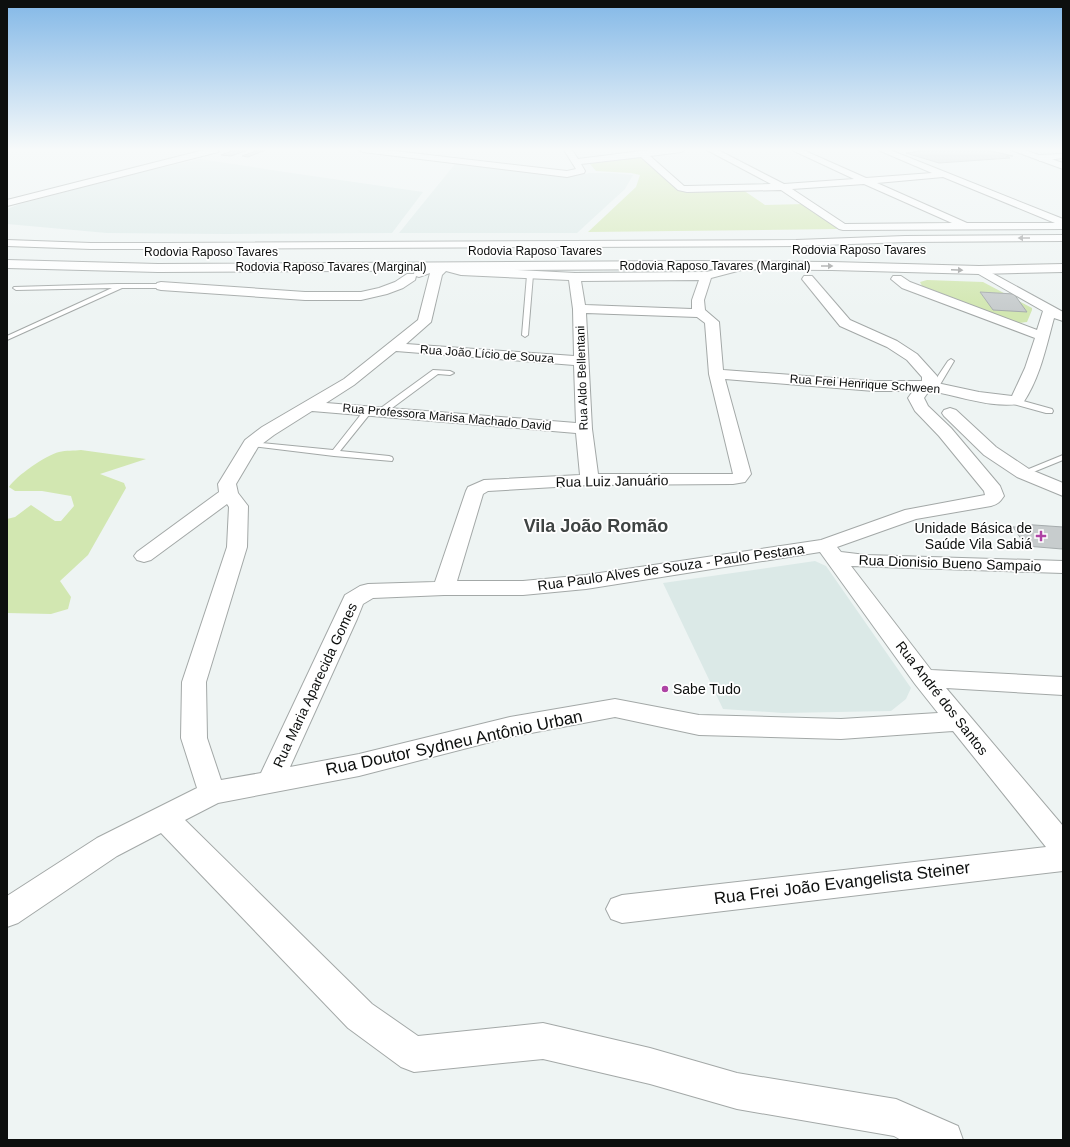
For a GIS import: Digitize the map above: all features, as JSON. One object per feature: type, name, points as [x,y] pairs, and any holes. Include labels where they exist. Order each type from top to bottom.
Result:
[{"type":"main road","points":[[7,234],[246,245]]},
{"type":"main road","name":"Rodovia Raposo Tavares (Marginal)","points":[[7,243],[91,246],[796,243],[905,239],[1063,238]]},
{"type":"main road","name":"Rodovia Raposo Tavares","points":[[7,249],[114,252],[1047,250]]},
{"type":"main road","name":"Rodovia Raposo Tavares","points":[[7,258],[140,261],[895,256]]},
{"type":"main road","name":"Rodovia Raposo Tavares (Marginal)","points":[[7,264],[158,268],[372,266],[434,271],[745,266],[832,266],[979,270],[1063,268]]},
{"type":"main road","points":[[7,272],[135,271],[158,268]]},
{"type":"street","points":[[809,204],[843,227],[1063,226]]},
{"type":"street","points":[[915,204],[969,227]]},
{"type":"street","points":[[1014,204],[1063,223]]},
{"type":"street","points":[[372,266],[403,271],[575,277],[706,276],[745,266]]},
{"type":"street","points":[[979,270],[1056,314],[1042,336],[1038,355],[1025,389],[1017,400],[1013,401]]},
{"type":"street","points":[[161,286],[305,296],[361,296],[383,291],[434,271]]},
{"type":"street","points":[[212,793],[194,738],[194,682],[237,547],[239,506],[229,494],[227,484],[251,444],[268,431],[349,382],[424,322],[434,271]]},
{"type":"street","points":[[706,276],[698,296],[698,309],[712,322],[716,374]]},
{"type":"street","name":"Rua Aldo Bellentani","points":[[575,277],[579,309],[584,429],[590,480]]},
{"type":"street","points":[[808,279],[845,323],[892,344],[912,357],[929,376],[930,387],[920,391],[916,398],[921,408],[945,432],[993,490],[995,496],[991,500],[982,502],[912,514],[831,551]]},
{"type":"street","points":[[897,279],[906,285],[1042,336]]},
{"type":"street","points":[[579,309],[701,313]]},
{"type":"street","name":"Rua João Lício de Souza","points":[[394,347],[580,361]]},
{"type":"street","name":"Rua Frei Henrique Schween","points":[[716,374],[874,386],[930,387],[979,397],[1013,401]]},
{"type":"street","name":"Rua Luiz Januário","points":[[444,588],[475,491],[484,486],[590,480],[739,478],[742,474],[716,374]]},
{"type":"street","name":"Rua Professora Marisa Machado David","points":[[310,406],[584,429]]},
{"type":"street","points":[[950,413],[990,452],[1024,473],[1063,490]]},
{"type":"street","points":[[144,556],[229,494]]},
{"type":"street","name":"Rua Dionisio Bueno Sampaio","points":[[831,551],[866,561],[1063,567]]},
{"type":"street","name":"Rua Paulo Alves de Souza - Paulo Pestana","points":[[444,588],[523,588],[586,582],[831,551]]},
{"type":"street","name":"Rua André dos Santos","points":[[831,551],[924,678],[1063,847]]},
{"type":"street","name":"Rua Maria Aparecida Gomes","points":[[270,782],[353,600],[368,591],[444,588]]},
{"type":"street","points":[[924,678],[1063,686]]},
{"type":"street","name":"Rua Doutor Sydneu Antônio Urban","points":[[7,913],[107,847],[212,793],[359,765],[510,727],[615,708],[699,725],[841,730],[958,721]]},
{"type":"street","points":[[164,818],[360,1016],[414,1054],[544,1041],[650,1066],[737,1091],[896,1118],[944,1140]]},
{"type":"street","name":"Rua Frei João Evangelista Steiner","points":[[622,909],[1063,858]]},
{"type":"lane","points":[[525,335],[530,275]]},
{"type":"lane","points":[[7,338],[121,286]]},
{"type":"lane","points":[[16,288],[161,286]]},
{"type":"lane","points":[[930,387],[951,361]]},
{"type":"lane","points":[[334,454],[375,411],[436,372],[450,373]]},
{"type":"lane","name":"Rua Frei Henrique Schween","points":[[1013,401],[1049,412]]},
{"type":"lane","points":[[251,444],[389,459]]},
{"type":"lane","points":[[1024,473],[1063,457]]},
{"type":"shaded area","points":[[20,204],[414,204],[392,233],[226,234],[107,233],[7,224],[7,209]]},
{"type":"shaded area","points":[[423,204],[609,204],[577,233],[399,233]]},
{"type":"shaded area","points":[[815,561],[826,566],[911,688],[906,699],[891,711],[783,713],[723,709],[663,583]]},
{"type":"green space","points":[[618,204],[805,204],[838,226],[837,229],[588,232]]},
{"type":"green space","points":[[927,280],[983,282],[1032,308],[1032,310],[1027,322],[1019,323],[922,286],[920,282]]},
{"type":"green space","points":[[81,450],[146,459],[100,474],[124,483],[126,488],[88,555],[60,581],[71,597],[68,609],[51,614],[7,613],[7,519],[15,517],[31,505],[55,521],[61,521],[74,506],[71,496],[42,491],[15,491],[9,487],[18,477],[39,461],[62,451]]},
{"type":"building","points":[[980,292],[1014,294],[1027,312],[993,310]]},
{"type":"building","name":"Unidade Básica de Saúde Vila Sabiá","points":[[1020,524],[1063,527],[1062,549],[1026,546],[1013,527],[1020,527]]},
{"type":"place","name":"Unidade Básica de Saúde Vila Sabiá","points":[[1041,536]]},
{"type":"place","name":"Sabe Tudo","points":[[665,689]]},
{"type":"district","name":"Vila João Romão","points":[[596,526]]}]
